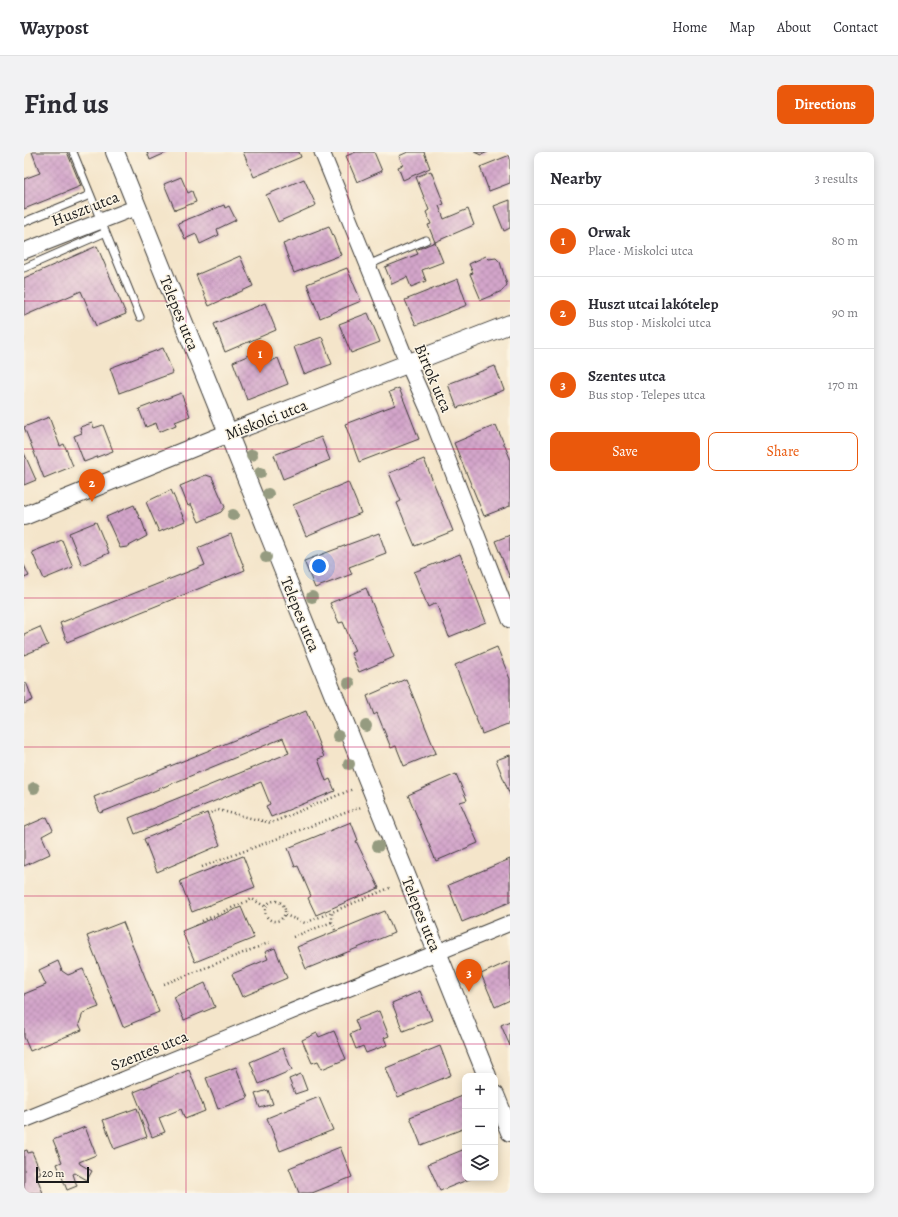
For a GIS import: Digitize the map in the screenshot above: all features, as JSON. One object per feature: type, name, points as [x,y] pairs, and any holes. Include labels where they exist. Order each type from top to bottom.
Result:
[{"type":"street","name":"Telepes utca","points":[[115,152],[487,1073]]},
{"type":"street","name":"Birtok utca","points":[[322,152],[408,364],[431,416],[510,620]]},
{"type":"street","name":"Huszt utca","points":[[24,251],[102,227],[137,207]]},
{"type":"street","name":"Miskolci utca","points":[[24,516],[229,433],[510,324]]},
{"type":"street","name":"Szentes utca","points":[[24,1120],[510,923]]},
{"type":"street","points":[[498,1102],[510,1132]]},
{"type":"lane","points":[[73,152],[102,227],[140,317]]},
{"type":"lane","name":"Huszt utca","points":[[24,222],[90,195]]},
{"type":"lane","name":"Huszt utca","points":[[24,268],[102,227]]},
{"type":"lane","points":[[368,265],[426,240]]},
{"type":"path","points":[[207,814],[218,810],[271,823],[369,782]]},
{"type":"path","points":[[202,867],[376,801]]},
{"type":"path","points":[[285,915],[305,923],[408,880]]},
{"type":"path","points":[[202,921],[252,899],[266,907]]},
{"type":"path","points":[[272,901],[278,901],[286,908],[285,915],[278,921],[273,922],[268,919],[265,914],[266,907],[272,901]]},
{"type":"path","points":[[332,912],[332,922],[335,930]]},
{"type":"path","points":[[293,937],[332,922]]},
{"type":"path","points":[[164,984],[271,942]]},
{"type":"building","points":[[32,152],[67,152],[81,186],[24,209],[24,179],[40,173]]},
{"type":"building","points":[[147,152],[168,152],[150,160]]},
{"type":"building","points":[[243,152],[299,152],[301,157],[254,177]]},
{"type":"building","points":[[356,152],[374,152],[382,171],[357,182],[346,156]]},
{"type":"building","points":[[408,152],[424,152],[430,168],[403,180],[398,167],[403,165],[399,156]]},
{"type":"building","points":[[474,152],[488,152],[481,155]]},
{"type":"building","points":[[510,155],[510,183],[489,191],[480,167]]},
{"type":"building","points":[[431,171],[444,204],[439,206],[444,219],[468,209],[474,225],[435,242],[428,225],[431,224],[426,212],[429,210],[416,177]]},
{"type":"building","points":[[181,177],[188,193],[192,191],[196,202],[175,210],[164,184]]},
{"type":"building","points":[[304,179],[316,205],[278,222],[266,195]]},
{"type":"building","points":[[510,200],[510,228],[504,231],[494,206]]},
{"type":"building","points":[[224,205],[225,208],[229,206],[236,220],[217,229],[219,235],[200,244],[196,234],[185,239],[178,223]]},
{"type":"building","points":[[329,226],[341,255],[294,273],[283,244]]},
{"type":"building","points":[[435,242],[443,262],[422,270],[426,281],[411,287],[407,277],[392,284],[385,267],[418,254],[416,250]]},
{"type":"building","points":[[97,246],[126,314],[96,326],[81,291],[24,316],[24,278]]},
{"type":"building","points":[[240,256],[253,286],[209,306],[196,275]]},
{"type":"building","points":[[486,256],[489,259],[496,258],[500,262],[507,285],[502,291],[481,300],[470,274],[473,273],[469,264]]},
{"type":"building","points":[[347,268],[361,301],[320,318],[307,284]]},
{"type":"building","points":[[458,279],[467,305],[416,325],[405,300]]},
{"type":"building","points":[[265,303],[276,330],[225,352],[214,324]]},
{"type":"building","points":[[368,313],[380,342],[351,353],[339,324]]},
{"type":"building","points":[[322,337],[332,364],[304,374],[294,347]]},
{"type":"building","points":[[163,348],[173,373],[119,393],[110,368]]},
{"type":"building","points":[[266,353],[269,362],[278,358],[288,384],[247,400],[233,362],[252,354],[253,358]]},
{"type":"building","points":[[495,366],[504,390],[457,408],[448,384]]},
{"type":"building","points":[[399,388],[419,439],[359,462],[345,424],[395,405],[389,392]]},
{"type":"building","points":[[181,393],[190,416],[175,422],[176,425],[159,432],[156,423],[146,427],[139,409]]},
{"type":"building","points":[[49,417],[60,446],[64,444],[73,466],[44,478],[24,427]]},
{"type":"building","points":[[92,423],[94,428],[103,425],[113,451],[84,462],[74,436],[82,433],[80,427]]},
{"type":"building","points":[[496,425],[510,458],[510,506],[484,516],[454,443]]},
{"type":"building","points":[[321,437],[330,460],[283,479],[274,455]]},
{"type":"building","points":[[24,453],[36,480],[24,485]]},
{"type":"building","points":[[424,459],[453,531],[415,546],[397,503],[401,501],[389,473]]},
{"type":"building","points":[[206,475],[212,477],[225,507],[221,512],[199,522],[191,504],[188,506],[180,486]]},
{"type":"building","points":[[348,482],[361,513],[306,536],[293,505]]},
{"type":"building","points":[[171,490],[185,521],[159,532],[146,502]]},
{"type":"building","points":[[134,505],[140,519],[141,518],[147,536],[127,547],[120,548],[106,517]]},
{"type":"building","points":[[96,522],[109,553],[82,565],[69,533]]},
{"type":"building","points":[[379,533],[386,553],[349,567],[352,574],[315,588],[304,561]]},
{"type":"building","points":[[231,534],[245,570],[67,642],[60,623],[205,565],[198,548]]},
{"type":"building","points":[[510,535],[510,578],[495,541]]},
{"type":"building","points":[[62,540],[73,567],[44,579],[32,552]]},
{"type":"building","points":[[460,554],[486,622],[449,637],[436,603],[428,607],[414,572]]},
{"type":"building","points":[[24,565],[29,576],[24,578]]},
{"type":"building","points":[[366,588],[394,657],[359,672],[351,653],[355,651],[343,622],[339,623],[330,603]]},
{"type":"building","points":[[40,627],[48,645],[24,655],[24,634]]},
{"type":"building","points":[[497,647],[510,679],[510,723],[482,734],[455,665]]},
{"type":"building","points":[[406,679],[436,753],[404,766],[396,746],[391,748],[377,713],[374,715],[367,696]]},
{"type":"building","points":[[26,682],[33,700],[24,704],[24,683]]},
{"type":"building","points":[[306,711],[324,757],[318,759],[326,781],[330,779],[335,791],[271,817],[266,806],[270,804],[261,782],[135,834],[129,818],[289,753],[283,738],[100,813],[94,797]]},
{"type":"building","points":[[510,755],[510,795],[496,760]]},
{"type":"building","points":[[456,774],[467,800],[460,802],[478,843],[436,861],[408,795]]},
{"type":"building","points":[[207,813],[220,845],[157,872],[144,839]]},
{"type":"building","points":[[47,817],[53,830],[42,836],[50,854],[24,866],[24,827]]},
{"type":"building","points":[[351,822],[358,840],[356,841],[379,888],[316,915],[308,898],[311,896],[298,866],[295,867],[288,848]]},
{"type":"building","points":[[243,856],[255,887],[192,912],[180,881]]},
{"type":"building","points":[[510,859],[510,902],[462,922],[448,885]]},
{"type":"building","points":[[241,907],[254,938],[195,962],[182,931]]},
{"type":"building","points":[[385,911],[394,933],[306,969],[297,947]]},
{"type":"building","points":[[123,922],[159,1012],[123,1027],[87,936]]},
{"type":"building","points":[[275,948],[287,978],[242,997],[232,974],[268,959],[265,952]]},
{"type":"building","points":[[58,961],[62,971],[68,975],[83,969],[99,1007],[83,1013],[79,1024],[82,1030],[30,1051],[24,1037],[24,994],[46,985],[39,970]]},
{"type":"building","points":[[510,961],[510,1000],[495,1007],[481,974]]},
{"type":"building","points":[[205,983],[215,1007],[184,1020],[174,997]]},
{"type":"building","points":[[420,991],[432,1020],[403,1031],[392,1003]]},
{"type":"building","points":[[379,1011],[389,1036],[384,1038],[387,1045],[366,1053],[363,1046],[356,1049],[350,1034],[359,1030],[355,1020]]},
{"type":"building","points":[[510,1021],[510,1046],[501,1025]]},
{"type":"building","points":[[334,1031],[346,1059],[322,1069],[318,1061],[312,1063],[302,1040],[317,1033],[319,1037]]},
{"type":"building","points":[[440,1046],[451,1075],[398,1097],[386,1068]]},
{"type":"building","points":[[283,1048],[292,1070],[259,1084],[250,1062]]},
{"type":"building","points":[[236,1067],[248,1098],[218,1109],[206,1078]]},
{"type":"building","points":[[189,1070],[205,1111],[185,1119],[181,1109],[159,1118],[165,1132],[152,1137],[134,1092]]},
{"type":"building","points":[[301,1074],[307,1090],[295,1094],[289,1079]]},
{"type":"building","points":[[268,1090],[273,1104],[260,1108],[255,1094]]},
{"type":"building","points":[[462,1096],[462,1129],[421,1145],[410,1117]]},
{"type":"building","points":[[319,1097],[333,1130],[280,1151],[267,1118]]},
{"type":"building","points":[[137,1108],[147,1137],[114,1149],[103,1120]]},
{"type":"building","points":[[85,1127],[96,1155],[79,1162],[92,1171],[87,1180],[75,1173],[73,1174],[77,1186],[67,1190],[57,1164],[62,1162],[53,1140]]},
{"type":"building","points":[[340,1147],[352,1177],[312,1193],[299,1193],[289,1168]]},
{"type":"building","points":[[27,1150],[28,1153],[32,1152],[41,1173],[36,1175],[43,1193],[24,1193],[24,1151]]},
{"type":"building","points":[[462,1150],[462,1181],[465,1181],[440,1191],[428,1164]]},
{"type":"place","name":"Orwak","points":[[260,373]]},
{"type":"place","name":"Huszt utcai lakótelep","points":[[92,502]]},
{"type":"place","name":"Szentes utca","points":[[469,992]]}]
